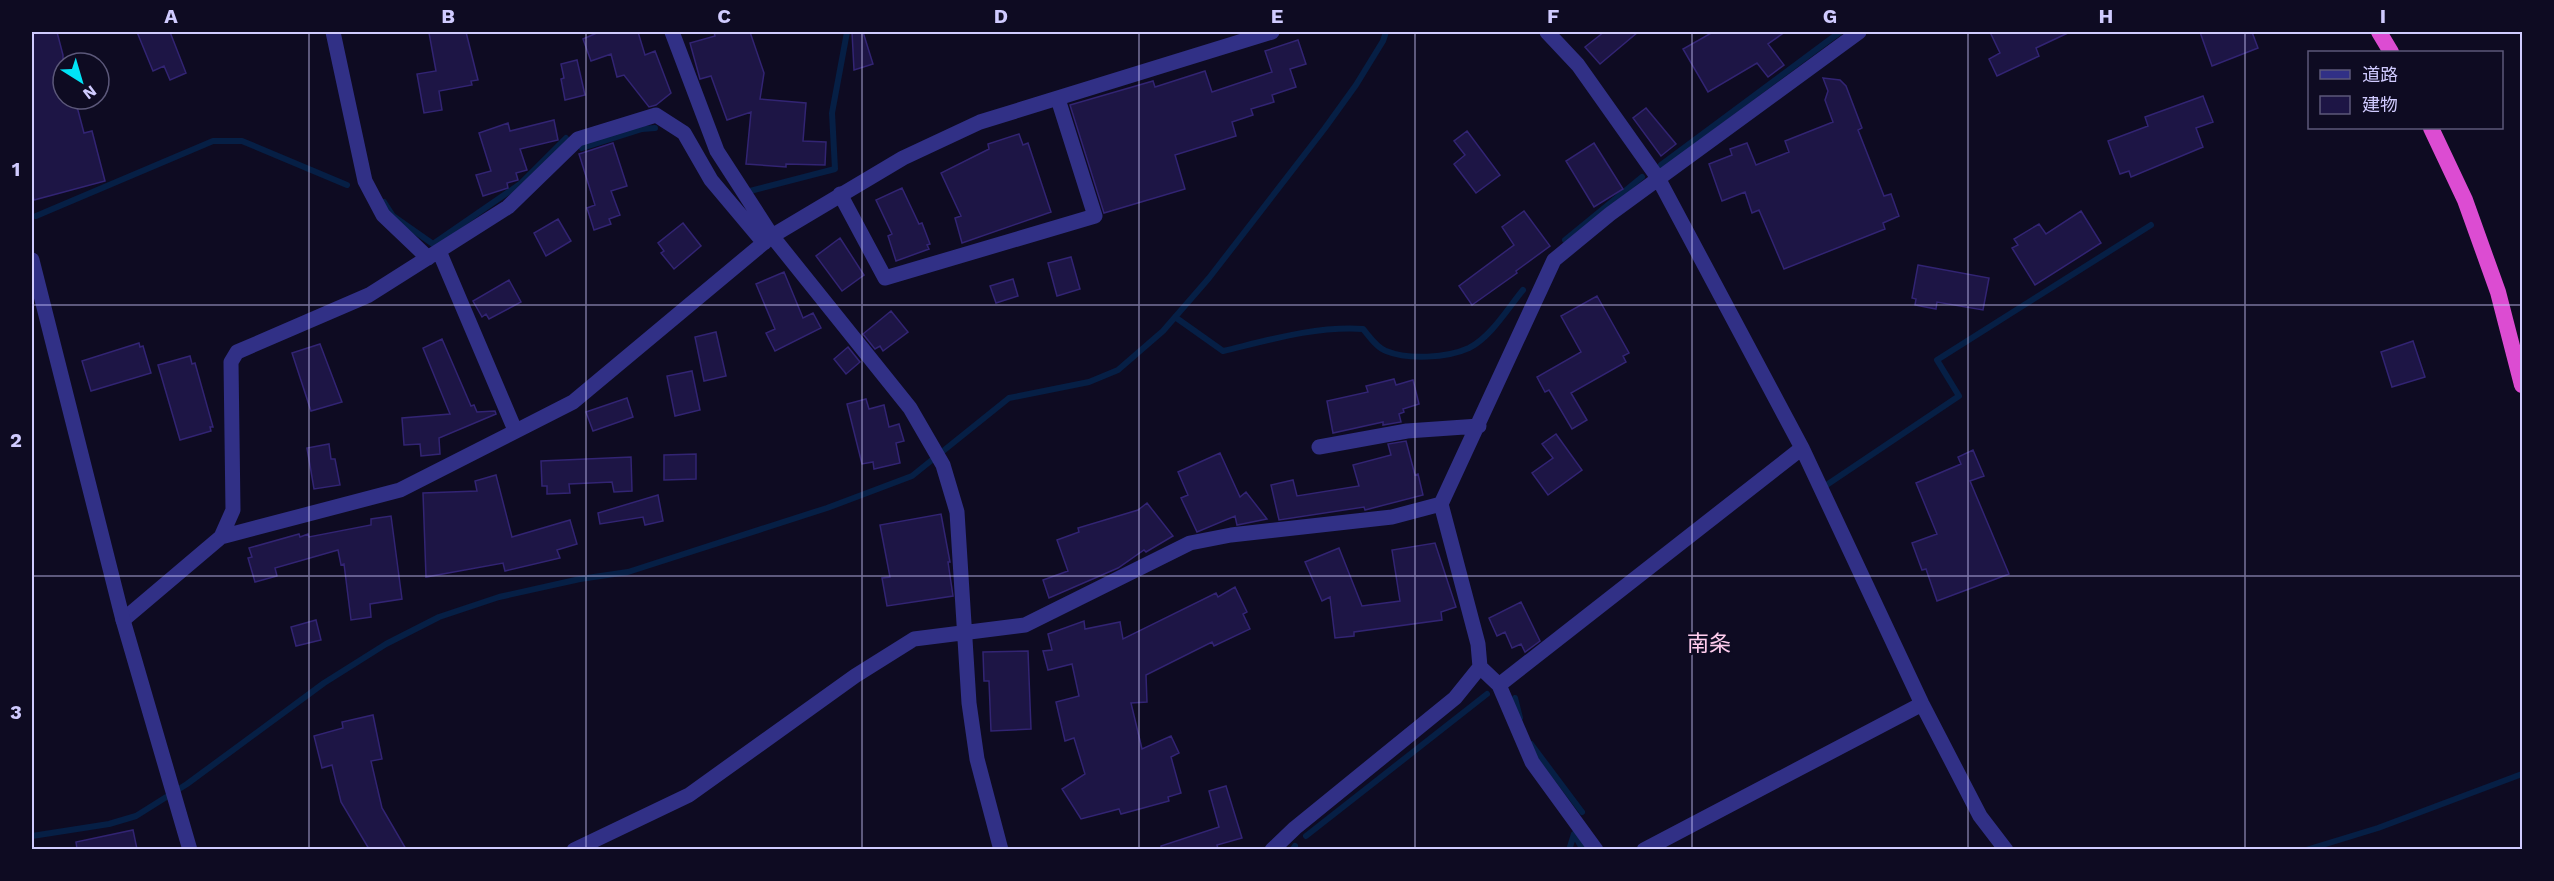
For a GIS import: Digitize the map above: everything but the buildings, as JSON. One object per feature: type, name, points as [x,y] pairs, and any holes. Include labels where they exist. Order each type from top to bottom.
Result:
[{"type":"highway","points":[[2379,32],[2390,51]]},
{"type":"highway","points":[[2431,129],[2465,200],[2494,282],[2523,385]]},
{"type":"street","points":[[333,32],[365,181],[383,215],[433,254],[515,430]]},
{"type":"street","points":[[672,32],[717,151],[768,240]]},
{"type":"street","points":[[123,620],[221,537],[400,490],[573,402],[768,240],[840,194],[903,158],[980,122],[1272,32]]},
{"type":"street","points":[[1547,32],[1578,65],[1658,178],[1802,448],[1922,704],[1980,816],[2006,849]]},
{"type":"street","points":[[1596,849],[1532,762],[1499,685],[1480,667],[1478,644],[1441,504],[1554,260],[1658,178],[1859,32]]},
{"type":"street","points":[[840,194],[885,278],[1095,216],[1058,99]]},
{"type":"street","points":[[221,537],[233,510],[231,362],[237,352],[369,295],[508,207],[578,139],[656,115],[684,133],[711,180],[768,240],[910,408],[943,465],[957,512],[969,703],[978,759],[1000,849]]},
{"type":"street","points":[[32,260],[123,620],[190,849]]},
{"type":"street","points":[[1319,447],[1407,431],[1479,426]]},
{"type":"street","points":[[1499,685],[1802,448]]},
{"type":"street","points":[[574,849],[689,795],[855,675],[914,639],[1025,625],[1191,543],[1231,536],[1392,517],[1441,504]]},
{"type":"street","points":[[1272,849],[1455,698],[1480,667]]},
{"type":"street","points":[[1644,849],[1922,704]]},
{"type":"waterway","points":[[750,191],[835,169],[832,113],[847,32]]},
{"type":"waterway","points":[[32,836],[109,824],[136,816],[187,784],[324,683],[386,644],[439,617],[499,597],[580,579],[628,572],[827,508],[912,476],[1009,398],[1089,382],[1118,370],[1163,331],[1209,278],[1356,85],[1383,41],[1386,32]]},
{"type":"waterway","points":[[1661,165],[1840,32]]},
{"type":"waterway","points":[[582,148],[642,129],[655,128]]},
{"type":"waterway","points":[[384,202],[393,216],[433,244],[520,184],[566,138]]},
{"type":"waterway","points":[[36,216],[213,141],[242,141],[347,185]]},
{"type":"waterway","points":[[1565,240],[1642,177]]},
{"type":"waterway","points":[[1828,484],[1959,396],[1937,360],[2151,225]]},
{"type":"waterway","points":[[1175,317],[1223,351],[1310,332],[1363,329],[1376,345],[1386,351],[1405,356],[1428,357],[1450,354],[1477,343],[1492,330],[1523,290]]},
{"type":"waterway","points":[[1306,836],[1487,694]]},
{"type":"waterway","points":[[1515,698],[1520,718]]},
{"type":"waterway","points":[[1531,744],[1582,812]]},
{"type":"waterway","points":[[2306,850],[2378,828],[2522,774]]},
{"type":"waterway","points":[[1574,834],[1583,850]]},
{"type":"waterway","points":[[1569,850],[1574,834]]},
{"type":"waterway","points":[[1292,850],[1295,846]]},
{"type":"district","name":"南条","points":[[1709,643]]}]
